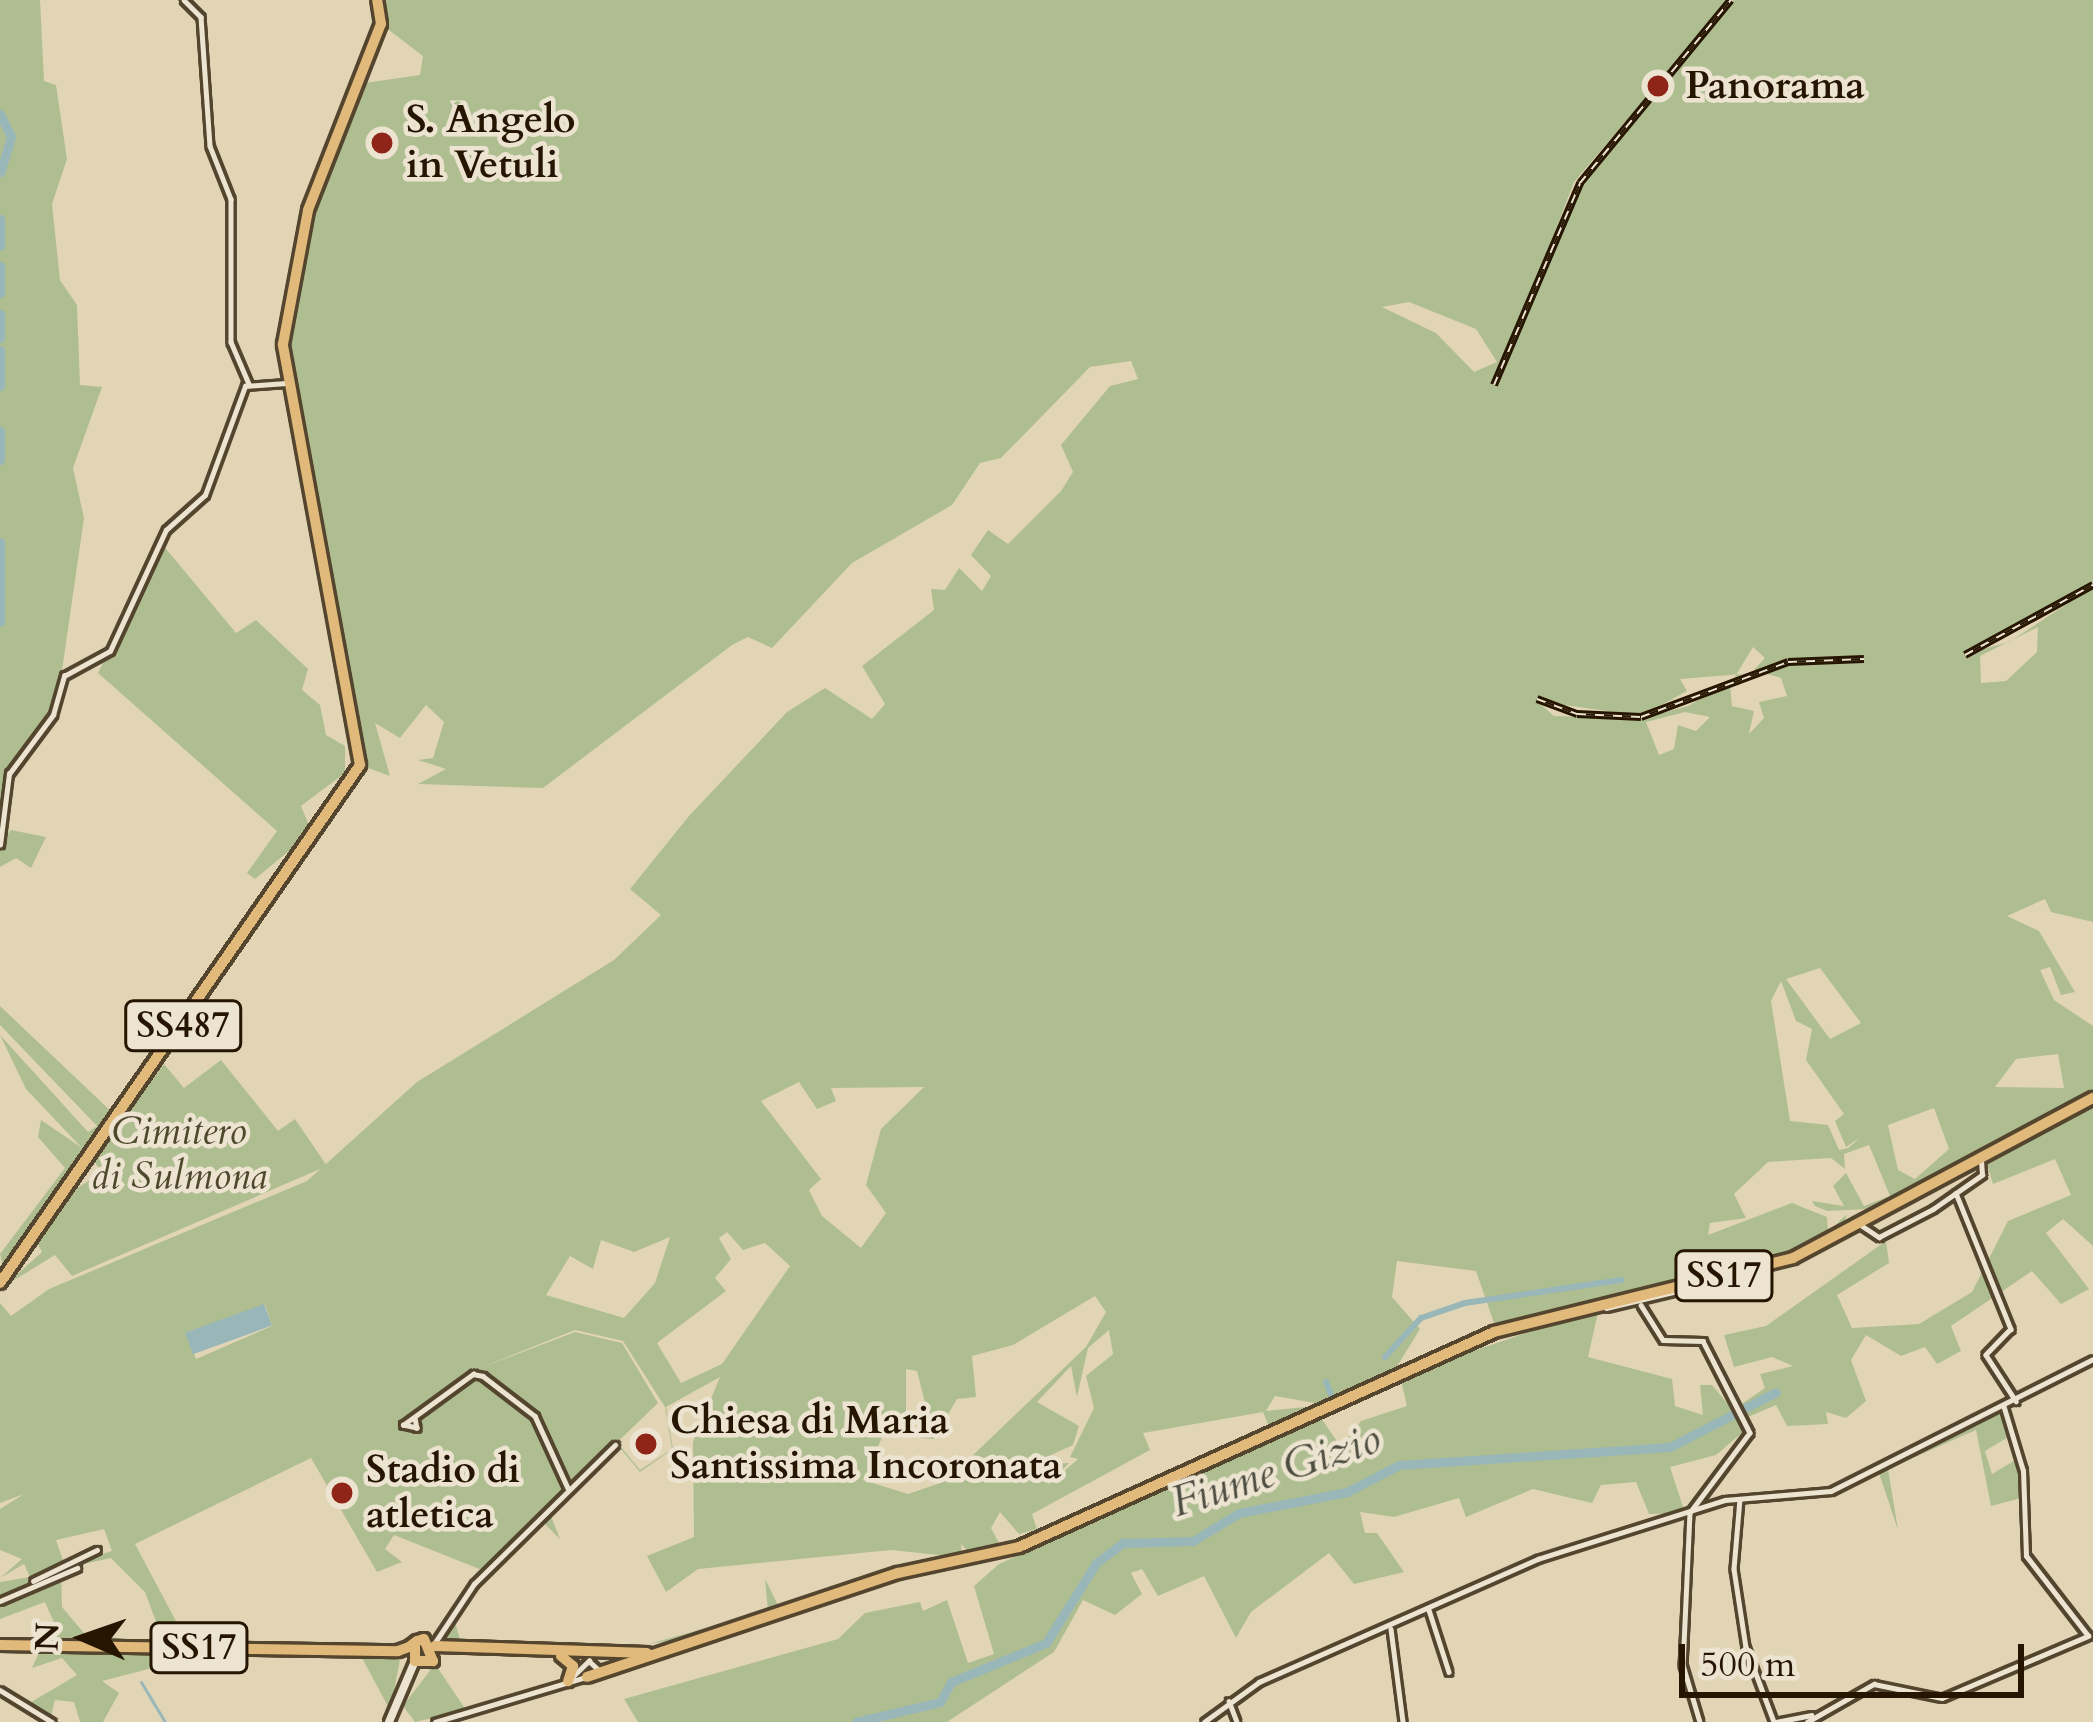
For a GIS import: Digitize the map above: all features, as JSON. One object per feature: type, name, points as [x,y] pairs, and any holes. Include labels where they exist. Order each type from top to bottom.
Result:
[{"type":"main road","name":"SS487","points":[[0,1283],[360,765],[286,382],[302,232],[381,24],[377,0]]},
{"type":"main road","name":"SS17","points":[[0,1645],[558,1655],[674,1648],[898,1573],[1019,1547],[1468,1341],[1748,1270],[1861,1223],[1979,1154],[2093,1098]]},
{"type":"main road","name":"SS17","points":[[496,1652],[713,1635]]},
{"type":"main road","points":[[587,1677],[674,1648]]},
{"type":"main road","points":[[388,1722],[425,1651]]},
{"type":"main road","points":[[558,1655],[573,1666],[566,1682]]},
{"type":"street","points":[[0,845],[9,774],[53,715],[64,676],[110,651],[166,530],[205,495],[249,384],[231,342],[231,199],[210,146],[202,17],[184,0]]},
{"type":"street","points":[[249,384],[286,382]]},
{"type":"street","points":[[1861,1223],[1879,1237],[1956,1192],[1982,1175],[1979,1154]]},
{"type":"street","points":[[1956,1192],[2011,1331],[1986,1355],[2016,1401]]},
{"type":"street","points":[[1601,1305],[1641,1305],[1680,1289]]},
{"type":"street","points":[[1641,1305],[1663,1340],[1703,1341],[1739,1413],[1748,1446],[1690,1518],[1683,1665],[1700,1722]]},
{"type":"street","points":[[1204,1722],[1229,1701],[1583,1543],[1690,1518],[1740,1499],[1832,1491],[2093,1360]]},
{"type":"street","points":[[415,1418],[483,1376],[535,1416],[568,1488]]},
{"type":"street","points":[[1740,1499],[1746,1647],[1775,1722],[1809,1718],[1874,1684],[1942,1699],[2087,1636],[2026,1556],[2024,1471],[2004,1408]]},
{"type":"street","points":[[425,1651],[568,1488],[615,1445]]},
{"type":"street","points":[[0,1601],[97,1550]]},
{"type":"street","points":[[33,1581],[77,1568]]},
{"type":"street","points":[[1429,1610],[1449,1672]]},
{"type":"street","points":[[1391,1629],[1403,1722]]},
{"type":"street","points":[[435,1722],[587,1677],[595,1662],[566,1682]]},
{"type":"street","points":[[0,1690],[52,1722]]},
{"type":"street","points":[[1229,1701],[1238,1722]]},
{"type":"green space","points":[[0,0],[40,0],[44,81],[56,85],[67,159],[52,204],[60,280],[77,305],[80,385],[102,387],[73,468],[84,518],[57,705],[6,784],[3,839],[11,830],[46,837],[31,868],[16,858],[0,867]]},
{"type":"green space","points":[[377,0],[1729,0],[1574,182],[1496,385],[1581,184],[1734,0],[2093,0],[2093,582],[1965,654],[2007,643],[1980,656],[1981,683],[2006,681],[2037,652],[2038,627],[2012,640],[2093,587],[2093,922],[2051,912],[2045,899],[2007,916],[2039,931],[2075,992],[2061,995],[2050,967],[2040,970],[2054,1000],[2093,1026],[2093,1096],[1868,1209],[1827,1211],[1812,1201],[1844,1206],[1833,1186],[1846,1173],[1864,1206],[1890,1196],[1869,1145],[1844,1154],[1845,1169],[1831,1158],[1768,1162],[1734,1194],[1746,1218],[1710,1223],[1708,1235],[1792,1203],[1827,1217],[1828,1232],[1847,1214],[1842,1229],[1777,1259],[1494,1323],[1476,1271],[1397,1261],[1392,1297],[1420,1329],[1396,1368],[1321,1404],[1275,1396],[1266,1411],[1316,1406],[1270,1429],[1263,1412],[1143,1433],[1150,1450],[1032,1514],[1037,1529],[1019,1534],[1000,1512],[991,1528],[1000,1545],[973,1556],[961,1544],[962,1558],[697,1636],[648,1644],[768,1611],[765,1579],[779,1607],[959,1557],[891,1550],[698,1569],[666,1592],[647,1556],[694,1537],[693,1442],[720,1377],[666,1407],[673,1449],[640,1472],[621,1449],[549,1511],[560,1539],[541,1520],[475,1587],[454,1619],[461,1643],[643,1645],[447,1647],[447,1628],[475,1586],[564,1494],[482,1570],[394,1535],[385,1549],[402,1562],[377,1572],[311,1458],[135,1544],[178,1625],[158,1627],[145,1592],[111,1558],[61,1569],[62,1607],[84,1633],[164,1645],[0,1643],[59,1634],[45,1602],[0,1619],[0,1582],[30,1577],[24,1564],[0,1578],[22,1559],[0,1550],[0,1509],[24,1494],[0,1503],[0,1303],[11,1316],[49,1289],[307,1181],[417,1082],[614,960],[661,915],[630,889],[689,816],[787,712],[825,688],[872,719],[885,704],[862,666],[934,610],[931,589],[945,590],[959,568],[982,591],[991,576],[971,555],[988,530],[1008,544],[1061,491],[1073,472],[1061,445],[1110,386],[1138,379],[1131,361],[1090,367],[1001,458],[980,463],[952,505],[852,563],[772,648],[748,637],[732,645],[543,788],[418,784],[446,769],[418,760],[433,758],[444,722],[426,705],[400,738],[375,723],[390,776],[360,765],[283,344],[308,210],[358,84],[420,75],[423,56],[381,24]],"holes":[[[1409,302],[1476,329],[1497,362],[1474,372],[1436,333],[1382,307]],[[1753,647],[1765,658],[1754,670],[1781,678],[1787,696],[1759,702],[1764,718],[1749,734],[1754,711],[1732,706],[1734,679],[1688,706],[1641,719],[1554,716],[1537,701],[1641,716],[1687,691],[1680,679],[1736,674]],[[1685,712],[1710,717],[1696,731],[1678,725],[1674,749],[1659,755],[1646,722]],[[1820,968],[1861,1023],[1830,1039],[1786,979]],[[1781,981],[1796,1021],[1812,1029],[1806,1060],[1844,1114],[1835,1121],[1846,1147],[1861,1137],[1848,1148],[1839,1150],[1828,1125],[1790,1121],[1771,1001]],[[2058,1054],[2064,1088],[1995,1087],[2016,1059]],[[799,1082],[817,1109],[836,1101],[831,1088],[924,1087],[881,1129],[866,1185],[886,1213],[861,1248],[822,1216],[809,1190],[821,1179],[761,1101]],[[1934,1108],[1949,1149],[1915,1179],[1898,1170],[1888,1125]],[[727,1232],[743,1250],[765,1243],[790,1266],[722,1364],[681,1383],[657,1343],[726,1291],[715,1278],[731,1259],[719,1238]],[[670,1237],[655,1283],[624,1318],[546,1295],[570,1256],[593,1269],[601,1240],[634,1252]],[[1095,1296],[1106,1312],[1086,1347],[946,1481],[908,1494],[863,1480],[884,1433],[906,1435],[906,1369],[917,1371],[928,1415],[920,1438],[934,1439],[957,1399],[976,1397],[972,1356],[1013,1345]],[[265,1305],[272,1326],[196,1359],[188,1337]],[[575,1330],[623,1341],[665,1407],[672,1449],[640,1470],[621,1447],[576,1482],[658,1403],[622,1343],[575,1332],[480,1368]],[[1109,1330],[1113,1354],[1086,1376],[1094,1408],[1070,1457],[1078,1459],[1047,1486],[1069,1463],[1029,1465],[1073,1445],[1079,1426],[1037,1402],[1071,1366],[1077,1397],[1088,1348]],[[104,1529],[112,1551],[65,1566],[56,1540]]]},
{"type":"green space","points":[[162,544],[236,633],[256,620],[308,669],[302,690],[320,705],[326,735],[345,746],[345,773],[301,806],[312,832],[255,879],[247,873],[277,831],[98,673]]},
{"type":"green space","points":[[0,1006],[115,1115],[4,1271],[0,1254],[65,1168],[38,1137],[41,1120],[82,1148],[26,1089],[0,1035],[88,1132],[97,1126],[0,1025]]},
{"type":"green space","name":"Cimitero di Sulmona","points":[[221,1060],[278,1131],[295,1119],[327,1166],[72,1276],[55,1255],[3,1287],[42,1252],[35,1239],[65,1196],[102,1172],[93,1160],[164,1064],[184,1088]]},
{"type":"green space","points":[[2093,1106],[2093,1246],[2063,1219],[2046,1233],[2089,1289],[2061,1304],[2032,1271],[1951,1326],[1961,1351],[1937,1364],[1925,1347],[1901,1356],[1866,1335],[1851,1360],[1866,1401],[1846,1418],[1826,1412],[1828,1424],[1787,1426],[1776,1405],[1741,1420],[1744,1431],[1716,1455],[1670,1467],[1685,1513],[1649,1514],[1636,1482],[1601,1485],[1592,1503],[1533,1489],[1466,1517],[1459,1498],[1394,1517],[1360,1512],[1365,1533],[1377,1533],[1404,1572],[1354,1584],[1329,1553],[1251,1612],[1236,1638],[1204,1576],[1158,1596],[1142,1569],[1131,1573],[1142,1594],[1115,1615],[1083,1600],[1054,1652],[947,1722],[638,1722],[624,1699],[838,1639],[865,1613],[920,1602],[923,1611],[947,1600],[968,1663],[994,1654],[974,1586],[999,1564],[1321,1418],[1341,1447],[1361,1421],[1407,1406],[1400,1376],[1599,1308],[1588,1357],[1672,1379],[1675,1406],[1703,1415],[1700,1385],[1712,1385],[1733,1410],[1765,1388],[1760,1374],[1793,1366],[1772,1357],[1734,1367],[1724,1335],[1766,1326],[1886,1241],[1889,1263],[1837,1295],[1852,1328],[1919,1324],[1972,1292],[2008,1221],[2071,1195],[2055,1159],[1993,1184],[1985,1157]]},
{"type":"green space","points":[[2002,1411],[2010,1436],[1985,1451],[1992,1474],[2017,1459],[2025,1497],[1991,1506],[1976,1430],[1888,1469],[1898,1530],[1878,1470]]},
{"type":"green space","points":[[41,1648],[218,1651],[102,1681],[119,1693],[103,1722],[80,1722],[74,1702],[55,1700],[50,1720],[28,1704],[77,1675],[62,1658],[32,1668]]},
{"type":"green space","points":[[352,1653],[400,1660],[390,1710],[362,1658]]},
{"type":"green space","points":[[435,1664],[466,1710],[415,1722],[403,1706]]},
{"type":"water","points":[[264,1304],[272,1326],[193,1354],[185,1333]]},
{"type":"waterway","points":[[0,114],[11,137],[0,172]]},
{"type":"waterway","points":[[0,219],[0,246]]},
{"type":"waterway","points":[[0,266],[0,293]]},
{"type":"waterway","points":[[0,314],[0,338]]},
{"type":"waterway","points":[[0,350],[0,386]]},
{"type":"waterway","points":[[0,431],[0,460]]},
{"type":"waterway","points":[[0,542],[0,622]]},
{"type":"waterway","points":[[1385,1357],[1421,1318],[1465,1303],[1621,1280]]},
{"type":"waterway","points":[[1326,1382],[1332,1397]]},
{"type":"waterway","name":"Fiume Gizio","points":[[856,1722],[940,1702],[951,1682],[1046,1643],[1096,1563],[1123,1543],[1193,1541],[1239,1513],[1347,1492],[1399,1465],[1670,1447],[1776,1392]]},
{"type":"waterway","points":[[141,1682],[165,1722]]},
{"type":"railway","points":[[1494,385],[1580,183],[1731,0]]},
{"type":"railway","points":[[1965,655],[2093,585]]},
{"type":"railway","points":[[1537,699],[1577,714],[1641,717],[1788,662],[1864,659]]},
{"type":"place","name":"Panorama","points":[[1658,86]]},
{"type":"place","name":"S. Angelo in Vetuli","points":[[382,143]]},
{"type":"place","name":"Chiesa di Maria Santissima Incoronata","points":[[646,1444]]},
{"type":"place","name":"Stadio di atletica","points":[[342,1493]]}]
